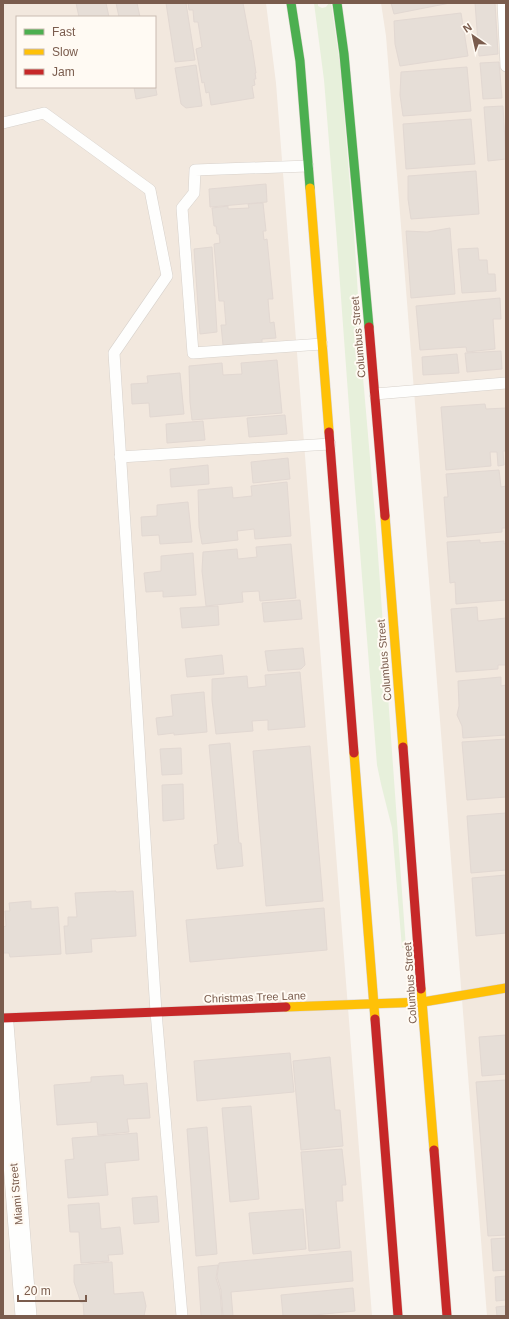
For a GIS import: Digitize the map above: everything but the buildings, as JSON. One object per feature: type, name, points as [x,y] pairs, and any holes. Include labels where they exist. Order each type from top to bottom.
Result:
[{"type":"main road","points":[[291,3],[300,61],[398,1316]]},
{"type":"main road","name":"Columbus Street","points":[[337,3],[344,54],[375,394],[448,1316]]},
{"type":"main road","name":"Christmas Tree Lane","points":[[3,1018],[423,1002],[506,988]]},
{"type":"street","name":"Miami Street","points":[[3,1024],[26,1316]]},
{"type":"lane","points":[[503,3],[506,66]]},
{"type":"lane","points":[[3,123],[44,113],[150,190],[167,276],[114,353],[156,1012],[182,1316]]},
{"type":"lane","points":[[308,166],[195,170],[194,193],[182,208],[193,353],[322,344]]},
{"type":"lane","points":[[375,394],[506,383]]},
{"type":"lane","points":[[120,457],[330,444]]},
{"type":"shaded area","points":[[3,3],[266,3],[276,83],[372,1316],[3,1316]]},
{"type":"shaded area","points":[[381,3],[506,3],[506,1316],[487,1316],[386,36]]},
{"type":"green space","points":[[314,3],[318,3],[318,6],[322,8],[331,3],[340,65],[355,247],[363,377],[376,527],[406,948],[402,948],[392,828],[377,765],[324,80]]},
{"type":"traffic: fast","points":[[291,3],[300,61],[310,188]]},
{"type":"traffic: fast","points":[[337,3],[344,54],[369,327]]},
{"type":"traffic: slow","points":[[310,188],[329,432]]},
{"type":"traffic: slow","points":[[385,516],[403,747]]},
{"type":"traffic: slow","points":[[354,753],[375,1019]]},
{"type":"traffic: slow","points":[[286,1007],[423,1002],[506,988]]},
{"type":"traffic: slow","points":[[421,989],[434,1150]]},
{"type":"traffic: jam","points":[[369,327],[385,516]]},
{"type":"traffic: jam","points":[[329,432],[354,753]]},
{"type":"traffic: jam","points":[[403,747],[421,989]]},
{"type":"traffic: jam","points":[[3,1018],[286,1007]]},
{"type":"traffic: jam","points":[[375,1019],[398,1316]]},
{"type":"traffic: jam","points":[[434,1150],[447,1316]]}]
